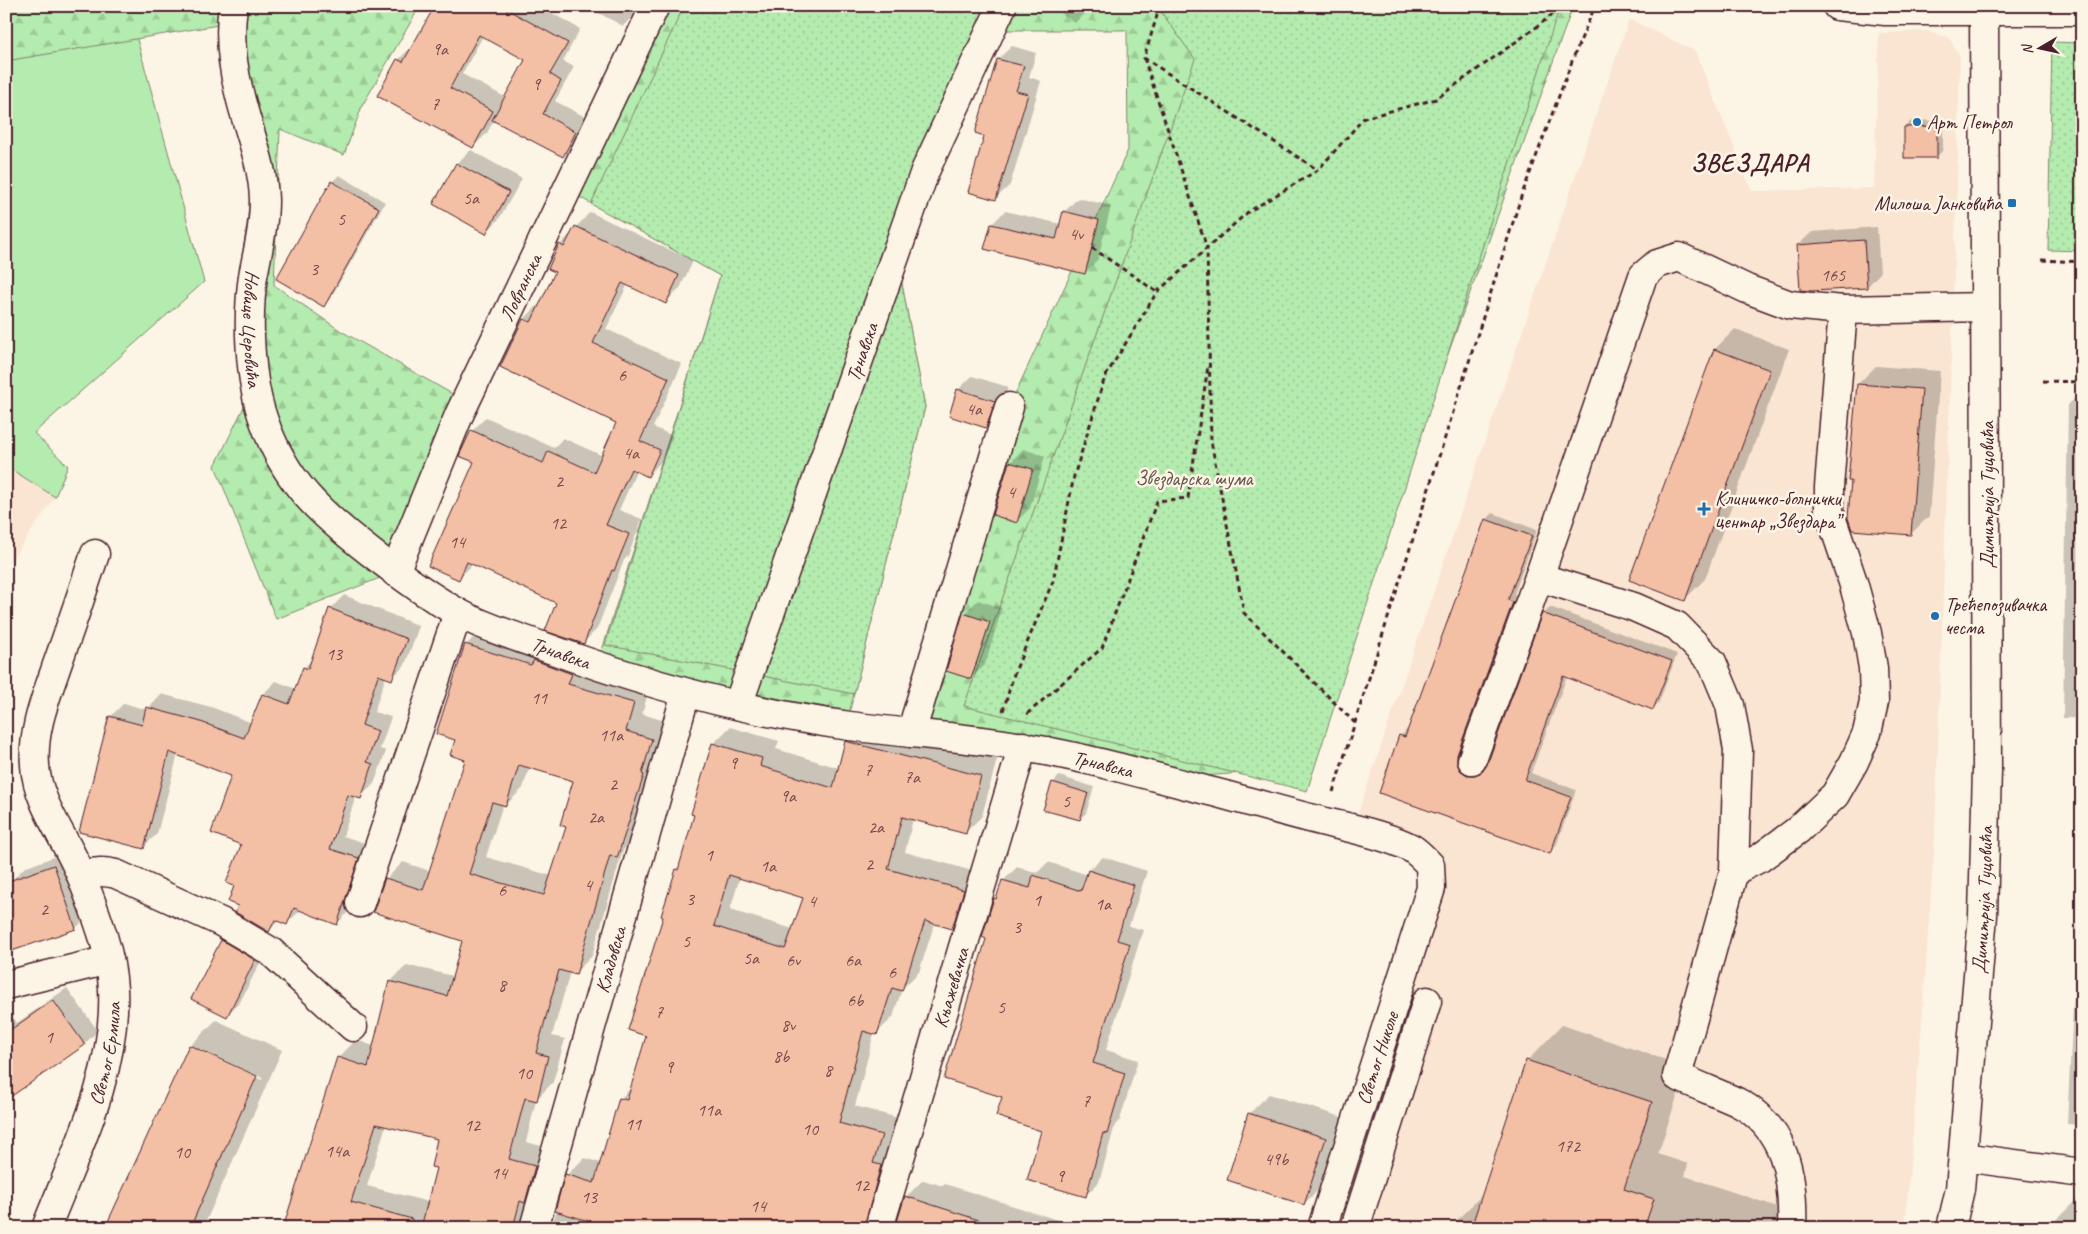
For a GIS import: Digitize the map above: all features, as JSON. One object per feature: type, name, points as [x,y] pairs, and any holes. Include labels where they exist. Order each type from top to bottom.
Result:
[{"type":"street","name":"Новице Церовића","points":[[233,6],[232,41],[238,89],[252,136],[264,192],[264,224],[252,281],[250,320],[255,384],[263,418],[272,444],[288,472],[307,499],[344,532],[395,572]]},
{"type":"street","name":"Ловранска","points":[[395,572],[459,415],[655,6]]},
{"type":"street","name":"Трнавска","points":[[738,705],[925,171],[1002,6]]},
{"type":"street","points":[[1837,6],[1885,11],[1984,8],[2082,11]]},
{"type":"street","name":"Димитрија Туцовића","points":[[1951,1228],[1960,1189],[1983,915],[1988,645],[1984,8]]},
{"type":"street","points":[[1472,760],[1540,578],[1643,276],[1657,264],[1679,257],[1747,289],[1790,305],[1844,310],[1985,307]]},
{"type":"street","points":[[1734,871],[1760,858],[1798,830],[1835,795],[1861,748],[1867,733],[1874,702],[1873,668],[1867,633],[1853,582],[1829,511],[1829,487],[1844,310]]},
{"type":"street","points":[[911,733],[1009,407]]},
{"type":"street","name":"Светог Ермила","points":[[46,1228],[105,1072],[112,1027],[113,988],[109,960],[98,920],[81,875],[42,794],[35,765],[38,724],[95,554]]},
{"type":"street","name":"Трнавска","points":[[395,572],[458,614],[598,666],[686,693],[846,726],[1023,746],[1072,755],[1353,828],[1413,849],[1430,865],[1431,888]]},
{"type":"street","points":[[1540,578],[1634,606],[1676,626],[1712,662],[1730,705],[1738,750],[1734,871],[1677,1076],[1737,1102],[1764,1124],[1782,1150],[1788,1170],[1793,1194],[1792,1228]]},
{"type":"street","points":[[360,902],[458,614]]},
{"type":"street","name":"Кладовска","points":[[534,1228],[686,693]]},
{"type":"street","name":"Књажевачка","points":[[879,1228],[1023,746]]},
{"type":"street","points":[[81,875],[104,871],[116,874],[220,922],[270,951],[353,1027]]},
{"type":"street","name":"Светог Николе","points":[[1322,1228],[1431,888]]},
{"type":"street","points":[[6,985],[109,960]]},
{"type":"street","points":[[1355,1228],[1427,1001]]},
{"type":"street","points":[[1963,1158],[2082,1173]]},
{"type":"street","name":"Димитрија Туцовића","points":[[1960,1189],[1963,1228]]},
{"type":"path","points":[[1160,6],[1144,58],[1208,248],[1211,441],[1244,613],[1355,723]]},
{"type":"path","points":[[994,743],[1014,674],[1053,581],[1074,476],[1105,377],[1157,292],[1248,212],[1318,170],[1364,118],[1436,99],[1563,6]]},
{"type":"path","points":[[1326,822],[1355,723],[1521,197],[1574,56],[1595,6]]},
{"type":"path","points":[[1144,58],[1318,170]]},
{"type":"path","points":[[1092,248],[1157,292]]},
{"type":"path","points":[[2042,260],[2082,262]]},
{"type":"path","points":[[994,743],[1102,648],[1157,501],[1188,498],[1210,357]]},
{"type":"path","points":[[2043,381],[2082,382]]},
{"type":"shaded area","name":"Клиничко-болнички центар „Звездара”","points":[[1629,19],[1695,51],[1752,191],[1874,188],[1879,33],[1926,31],[1948,37],[1960,56],[1935,834],[1905,1228],[1322,1228],[1430,865],[1353,828]]},
{"type":"shaded area","points":[[6,466],[55,497],[6,568]]},
{"type":"green space","name":"Звездарска шума","points":[[6,6],[420,6],[362,106],[344,155],[280,129],[274,285],[341,331],[463,400],[655,6],[1573,6],[1299,769],[1174,778],[911,733],[1009,407],[1128,150],[1127,30],[987,30],[894,241],[925,407],[846,726],[597,666],[720,276],[567,190],[395,572],[276,619],[215,466],[255,384],[264,201],[230,23],[6,61]]},
{"type":"green space","points":[[684,6],[1010,6],[894,241],[925,407],[854,694],[605,645],[720,276],[591,204]]},
{"type":"green space","name":"Звездарска шума","points":[[1157,6],[1560,6],[1307,791],[964,706],[1195,59]]},
{"type":"green space","points":[[135,32],[204,282],[34,433],[68,466],[55,497],[6,466],[6,48]]},
{"type":"green space","points":[[2052,42],[2082,43],[2082,251],[2048,250]]},
{"type":"building","points":[[427,6],[501,6],[568,43],[550,74],[561,81],[543,114],[576,132],[563,157],[492,120],[525,60],[479,35],[450,88],[493,111],[473,148],[377,96],[397,59],[403,62],[433,9]]},
{"type":"building","points":[[997,59],[1024,66],[1016,91],[1028,94],[996,200],[968,192],[984,136],[975,133]]},
{"type":"building","points":[[1937,126],[1937,158],[1904,158],[1904,127]]},
{"type":"building","points":[[456,163],[509,192],[486,234],[433,204]]},
{"type":"building","points":[[331,181],[379,208],[324,307],[276,279]]},
{"type":"building","points":[[1063,211],[1099,220],[1085,274],[984,249],[991,224],[1056,239]]},
{"type":"building","points":[[575,226],[679,275],[666,304],[622,283],[593,343],[669,378],[640,441],[660,450],[648,477],[631,469],[606,525],[629,534],[614,571],[612,570],[584,644],[545,631],[556,603],[467,562],[459,580],[428,566],[474,462],[459,456],[471,430],[543,463],[548,451],[594,472],[616,423],[500,367],[523,319],[531,322],[555,272],[548,269],[559,244],[564,247]]},
{"type":"building","points":[[1864,240],[1867,288],[1800,290],[1797,245]]},
{"type":"building","points":[[1714,349],[1770,370],[1685,601],[1629,580]]},
{"type":"building","points":[[1857,384],[1922,389],[1911,535],[1852,530],[1848,518],[1851,481],[1848,481]]},
{"type":"building","points":[[957,389],[995,401],[986,428],[949,416]]},
{"type":"building","points":[[1009,462],[1033,469],[1017,523],[993,515]]},
{"type":"building","points":[[1485,519],[1532,536],[1508,600],[1513,602],[1457,755],[1457,763],[1460,770],[1467,775],[1475,775],[1482,772],[1487,765],[1542,613],[1672,661],[1653,710],[1563,676],[1525,780],[1571,797],[1550,854],[1379,793],[1399,735],[1405,737]]},
{"type":"building","points":[[329,608],[407,639],[392,680],[378,675],[362,725],[378,731],[367,762],[373,764],[361,799],[348,795],[330,849],[359,858],[337,925],[294,908],[287,925],[275,920],[269,932],[235,912],[238,906],[228,902],[234,886],[226,883],[241,845],[211,833],[231,776],[169,752],[144,849],[79,832],[109,716],[142,725],[146,707],[198,721],[244,738],[262,694],[289,704],[303,667],[308,669]]},
{"type":"building","points":[[963,613],[990,622],[971,679],[946,671]]},
{"type":"building","points":[[465,644],[531,665],[534,660],[572,674],[568,684],[634,703],[626,731],[652,739],[642,774],[644,775],[617,858],[610,855],[576,975],[559,970],[536,1053],[548,1056],[537,1101],[525,1098],[509,1159],[535,1166],[525,1203],[520,1201],[513,1228],[421,1228],[436,1168],[431,1167],[437,1139],[376,1124],[351,1202],[412,1219],[411,1228],[283,1228],[337,1057],[368,1067],[389,981],[447,996],[462,941],[373,912],[385,878],[423,890],[465,760],[450,755],[455,740],[436,734]],"holes":[[[519,765],[573,781],[560,825],[566,827],[544,895],[469,874],[492,802],[506,806]]]},
{"type":"building","points":[[845,741],[981,776],[966,834],[902,817],[888,869],[964,890],[952,929],[925,921],[902,991],[892,988],[877,1035],[863,1031],[839,1123],[882,1135],[873,1163],[881,1165],[864,1228],[612,1228],[555,1211],[565,1174],[594,1183],[619,1098],[627,1100],[646,1036],[628,1030],[663,917],[661,916],[676,869],[678,870],[694,815],[691,814],[712,743],[762,758],[760,766],[833,788]],"holes":[[[729,875],[803,898],[785,949],[714,926]]]},
{"type":"building","points":[[1052,782],[1088,793],[1080,820],[1043,810]]},
{"type":"building","points":[[54,865],[76,929],[6,953],[6,882]]},
{"type":"building","points":[[1088,870],[1134,885],[1117,940],[1130,944],[1093,1063],[1125,1073],[1107,1134],[1103,1133],[1086,1197],[1027,1180],[1041,1131],[996,1116],[1002,1097],[944,1079],[986,939],[982,937],[994,898],[996,899],[1002,880],[1030,888],[1033,875],[1081,891]]},
{"type":"building","points":[[221,940],[255,960],[227,1017],[191,999]]},
{"type":"building","points":[[53,1000],[85,1045],[6,1100],[6,1033]]},
{"type":"building","points":[[189,1045],[257,1076],[190,1228],[105,1228]]},
{"type":"building","points":[[1526,1060],[1652,1102],[1624,1189],[1654,1199],[1644,1228],[1471,1228]]},
{"type":"building","points":[[1248,1113],[1326,1138],[1304,1205],[1227,1180]]},
{"type":"building","points":[[905,1196],[985,1222],[984,1228],[895,1228]]},
{"type":"place","name":"Арт Петрол","points":[[1917,122]]},
{"type":"place","name":"Милоша Јанковића","points":[[2012,203]]},
{"type":"place","name":"Клиничко-болнички центар „Звездара”","points":[[1704,509]]},
{"type":"place","name":"Трећепозивачка чесма","points":[[1935,616]]},
{"type":"district","name":"ЗВЕЗДАРА","points":[[1750,162]]}]
